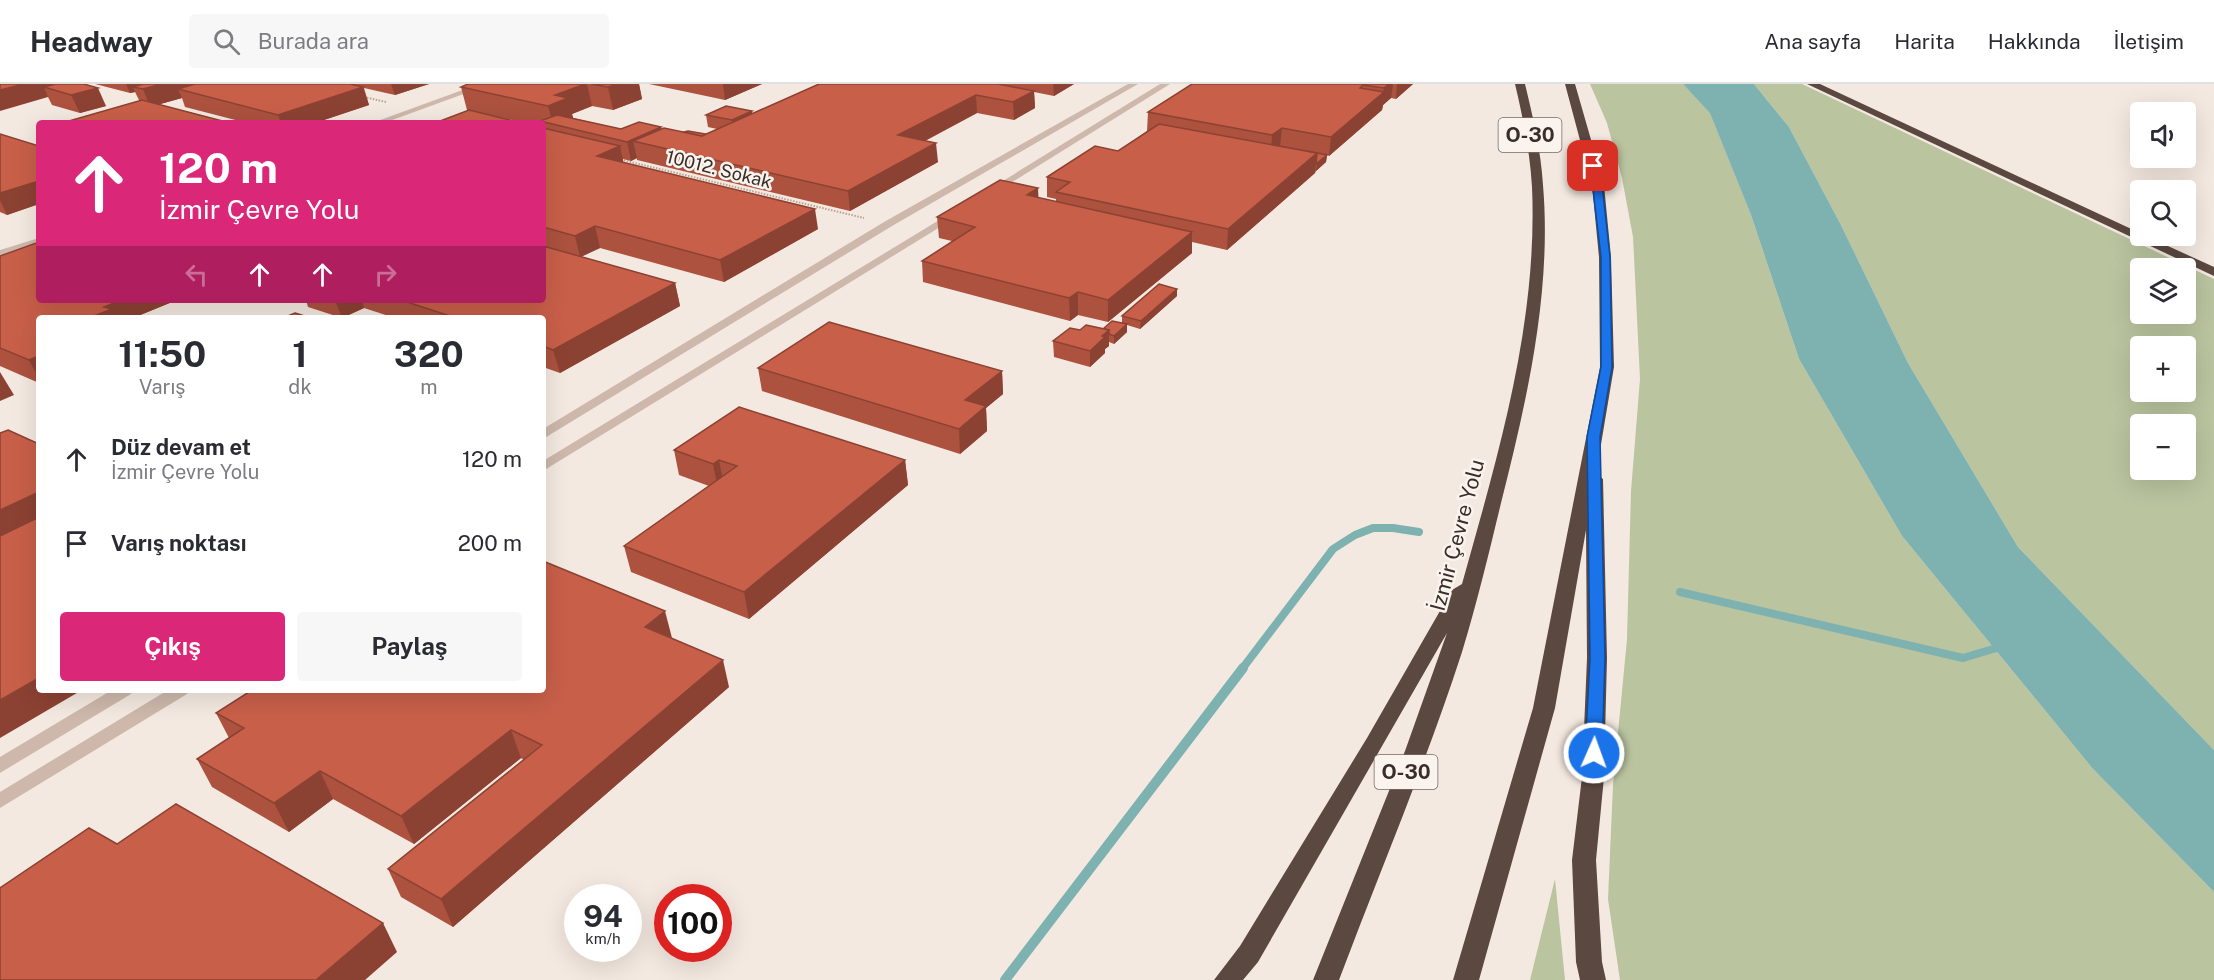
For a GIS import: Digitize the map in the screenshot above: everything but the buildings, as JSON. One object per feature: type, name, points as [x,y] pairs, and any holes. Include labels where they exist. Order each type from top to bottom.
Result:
[{"type":"highway","name":"İzmir Çevre Yolu","points":[[1326,980],[1444,674],[1477,562],[1527,361],[1540,245],[1538,186],[1526,106],[1520,84]]},
{"type":"highway","name":"O-30","points":[[1466,980],[1544,708],[1607,367],[1605,257],[1598,185],[1570,84]]},
{"type":"highway","points":[[1812,84],[2214,272]]},
{"type":"highway","points":[[1593,980],[1589,962],[1584,860],[1593,777],[1597,658],[1594,437]]},
{"type":"highway","points":[[1227,980],[1249,954],[1375,743],[1477,562]]},
{"type":"street","points":[[385,120],[487,84]]},
{"type":"street","points":[[546,433],[888,224],[1134,84]]},
{"type":"street","points":[[982,197],[1166,84]]},
{"type":"street","points":[[546,465],[962,210]]},
{"type":"street","points":[[0,254],[36,242]]},
{"type":"street","points":[[0,766],[120,693]]},
{"type":"street","points":[[0,801],[176,693]]},
{"type":"path","name":"10012. Sokak","points":[[612,157],[888,224]]},
{"type":"green space","points":[[1590,84],[1683,84],[1710,112],[1751,215],[1799,359],[1902,536],[2093,769],[2214,892],[2214,980],[1620,980],[1608,899],[1613,785],[1627,639],[1631,491],[1640,379],[1633,237],[1622,178],[1607,123]]},
{"type":"green space","points":[[1754,84],[1802,84],[2130,239],[2130,246],[2144,246],[2170,258],[2130,258],[2130,324],[2196,324],[2196,270],[2214,279],[2214,750],[2018,547],[1908,363],[1841,225],[1789,127]]},
{"type":"green space","points":[[1555,879],[1565,980],[1530,980]]},
{"type":"water","points":[[1683,84],[1754,84],[1789,127],[1841,225],[1908,363],[2018,547],[2214,750],[2214,892],[2093,769],[1902,536],[1799,359],[1751,215],[1710,113]]},
{"type":"waterway","points":[[1242,669],[1333,549],[1355,535],[1373,528],[1419,532]]},
{"type":"waterway","points":[[1680,592],[1963,658],[2003,646]]},
{"type":"waterway","points":[[1005,980],[1243,668]]},
{"type":"route","points":[[1593,166],[1598,185],[1605,257],[1607,367],[1594,437],[1597,658],[1594,753]]}]
